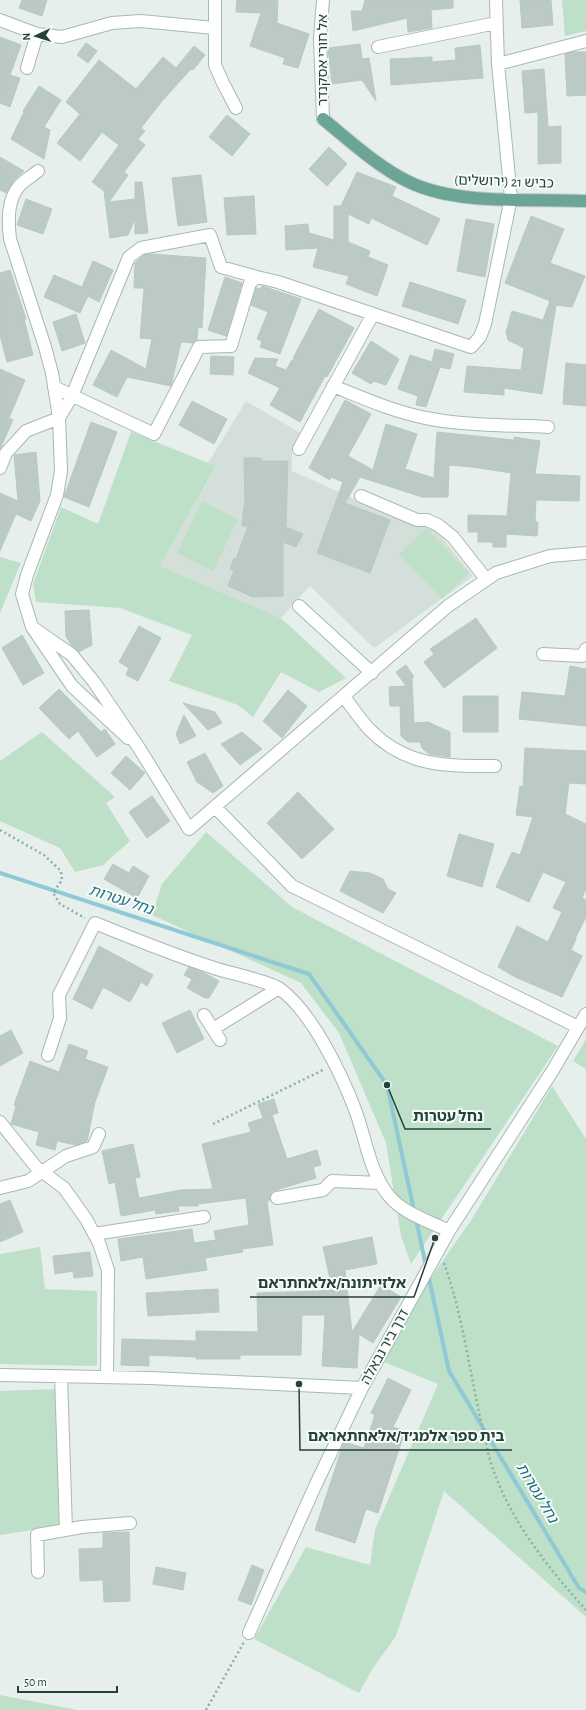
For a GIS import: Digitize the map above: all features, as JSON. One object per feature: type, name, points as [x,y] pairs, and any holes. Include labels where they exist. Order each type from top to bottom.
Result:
[{"type":"main road","name":"כביש 21 (ירושלים)","points":[[323,119],[394,173],[423,188],[448,195],[476,198],[586,201]]},
{"type":"street","points":[[215,0],[215,64],[236,108]]},
{"type":"street","name":"אל חורי אסקנדר","points":[[323,0],[320,39],[323,119]]},
{"type":"street","points":[[0,468],[6,453],[26,431],[59,418],[72,396],[129,257],[141,248],[210,235],[221,267],[278,282],[471,348],[480,337],[485,324],[511,198],[498,64],[496,0]]},
{"type":"street","points":[[0,20],[38,34],[62,37],[112,23],[141,21],[214,28]]},
{"type":"street","points":[[378,47],[496,23]]},
{"type":"street","points":[[27,68],[38,34]]},
{"type":"street","points":[[498,64],[586,41]]},
{"type":"street","points":[[38,172],[20,185],[11,202],[8,223],[10,239],[45,347],[54,387],[59,418],[61,470],[57,495],[27,575],[22,594],[32,627],[72,686],[139,748]]},
{"type":"street","points":[[54,387],[154,434],[199,346],[231,346],[250,283],[257,276]]},
{"type":"street","points":[[299,449],[373,314]]},
{"type":"street","points":[[333,386],[381,405],[425,418],[466,423],[548,427]]},
{"type":"street","points":[[361,496],[416,520],[427,520],[438,525],[452,537],[486,580]]},
{"type":"street","points":[[32,627],[72,655],[112,706],[189,829],[448,606],[496,573],[550,556],[586,553]]},
{"type":"street","points":[[299,606],[372,673]]},
{"type":"street","points":[[543,654],[582,656],[586,649]]},
{"type":"street","points":[[344,697],[369,728],[393,750],[419,761],[451,766],[495,766]]},
{"type":"street","points":[[215,807],[292,886],[578,1027]]},
{"type":"street","points":[[48,1055],[60,1018],[59,995],[95,923],[214,968],[280,988],[302,1010],[334,1065],[356,1111],[380,1183],[390,1197],[406,1211],[449,1231]]},
{"type":"street","points":[[213,1029],[280,988]]},
{"type":"street","name":"דרך ביר נבאלה","points":[[249,1633],[316,1484],[362,1388],[449,1231],[553,1070],[586,1014]]},
{"type":"street","points":[[204,1015],[220,1040]]},
{"type":"street","points":[[0,1122],[13,1140],[42,1172],[64,1188],[86,1219],[94,1234],[108,1270],[107,1377]]},
{"type":"street","points":[[0,1188],[28,1181],[66,1156],[93,1147],[99,1134]]},
{"type":"street","points":[[277,1198],[323,1190],[332,1181],[380,1183]]},
{"type":"street","points":[[94,1234],[204,1217]]},
{"type":"street","points":[[0,1375],[107,1377],[362,1388]]},
{"type":"street","points":[[61,1376],[66,1530]]},
{"type":"street","points":[[38,1572],[37,1535],[66,1530],[130,1523]]},
{"type":"path","points":[[0,830],[44,855],[61,871],[62,880],[53,893],[60,904],[95,923]]},
{"type":"path","points":[[212,1124],[334,1065]]},
{"type":"path","points":[[439,1248],[455,1295],[477,1407],[494,1472],[520,1525],[544,1559],[586,1610]]},
{"type":"path","points":[[206,1710],[249,1633]]},
{"type":"shaded area","points":[[246,401],[302,434],[292,449],[292,471],[413,525],[428,525],[440,535],[473,576],[374,648],[310,586],[281,618],[160,566],[216,467],[208,463]]},
{"type":"green space","points":[[562,0],[586,0],[586,31],[565,36]]},
{"type":"green space","points":[[131,432],[216,466],[160,566],[281,618],[346,678],[319,692],[281,672],[253,717],[238,705],[169,681],[192,635],[120,608],[36,602],[33,584],[61,507],[98,524]]},
{"type":"green space","points":[[202,501],[238,519],[213,571],[177,553]]},
{"type":"green space","points":[[426,528],[469,573],[442,599],[399,554]]},
{"type":"green space","points":[[0,557],[21,563],[0,613]]},
{"type":"green space","points":[[42,732],[115,797],[106,803],[130,841],[103,865],[75,872],[60,848],[0,821],[0,761]]},
{"type":"green space","points":[[206,832],[292,907],[558,1046],[411,1264],[401,1236],[386,1143],[339,1033],[301,983],[152,915],[162,884]]},
{"type":"green space","points":[[586,1039],[586,1069],[573,1061]]},
{"type":"green space","points":[[552,1086],[586,1139],[586,1617],[444,1491],[396,1636],[373,1668],[359,1693],[254,1639],[306,1547],[370,1565],[375,1530],[438,1384],[384,1362],[418,1296],[472,1219]]},
{"type":"green space","points":[[40,1247],[45,1289],[97,1291],[97,1366],[0,1364],[0,1254]]},
{"type":"green space","points":[[57,1389],[59,1526],[0,1535],[0,1391]]},
{"type":"green space","points":[[0,1695],[77,1710],[0,1710]]},
{"type":"building","points":[[22,0],[47,0],[42,16],[19,8]]},
{"type":"building","points":[[237,0],[278,0],[277,23],[309,34],[298,68],[283,64],[285,58],[250,46],[261,13],[236,12]]},
{"type":"building","points":[[365,0],[453,0],[453,8],[431,10],[432,28],[408,32],[407,18],[353,31],[351,11],[362,11]]},
{"type":"building","points":[[520,0],[551,0],[553,25],[522,28]]},
{"type":"building","points":[[0,37],[21,45],[10,75],[20,78],[10,107],[0,103]]},
{"type":"building","points":[[86,43],[97,51],[88,63],[77,55]]},
{"type":"building","points":[[360,44],[362,59],[369,58],[376,101],[362,80],[332,84],[328,48]]},
{"type":"building","points":[[480,45],[483,78],[391,85],[390,59],[432,57],[432,62],[456,60],[455,48]]},
{"type":"building","points":[[194,46],[205,55],[193,70],[191,69],[162,101],[141,128],[145,131],[138,139],[145,145],[124,172],[128,175],[109,202],[135,199],[135,182],[142,182],[148,233],[135,234],[135,219],[128,235],[110,238],[104,191],[92,182],[119,145],[102,132],[80,161],[57,143],[80,114],[66,102],[99,60],[136,89],[163,57],[176,68]]},
{"type":"building","points":[[572,52],[586,52],[586,95],[567,96],[565,54]]},
{"type":"building","points":[[544,69],[548,127],[561,126],[561,163],[538,164],[538,112],[525,113],[522,71]]},
{"type":"building","points":[[39,86],[61,100],[44,127],[50,130],[44,159],[11,139],[24,112],[23,111]]},
{"type":"building","points":[[227,115],[250,134],[232,156],[209,137]]},
{"type":"building","points":[[329,147],[347,164],[327,186],[309,169]]},
{"type":"building","points":[[0,157],[24,171],[14,180],[6,193],[0,190]]},
{"type":"building","points":[[357,172],[396,187],[392,196],[440,219],[427,245],[371,218],[369,224],[348,214],[348,242],[370,251],[368,257],[388,265],[377,296],[346,284],[349,276],[313,267],[318,248],[286,250],[285,226],[308,224],[309,233],[334,240],[334,206],[341,206]]},
{"type":"building","points":[[201,175],[207,222],[178,226],[172,178]]},
{"type":"building","points":[[254,196],[256,234],[227,235],[224,198]]},
{"type":"building","points":[[26,199],[52,209],[43,234],[17,225]]},
{"type":"building","points":[[531,216],[564,229],[550,263],[585,276],[572,307],[556,305],[542,394],[504,388],[504,395],[464,392],[467,366],[521,370],[524,348],[508,340],[506,332],[512,311],[543,320],[550,301],[505,283]]},
{"type":"building","points":[[466,219],[494,224],[485,277],[457,271]]},
{"type":"building","points":[[151,254],[206,258],[202,328],[198,327],[197,340],[193,343],[181,342],[171,386],[127,377],[117,397],[93,385],[111,350],[146,369],[152,339],[140,338],[144,288],[134,288],[135,263],[144,255]]},
{"type":"building","points":[[93,261],[113,270],[99,302],[88,296],[80,313],[44,297],[54,275],[82,287]]},
{"type":"building","points":[[10,270],[26,319],[24,319],[33,355],[7,362],[0,335],[0,273]]},
{"type":"building","points":[[225,277],[242,283],[226,336],[208,330]]},
{"type":"building","points":[[410,282],[466,300],[458,324],[402,306]]},
{"type":"building","points":[[262,286],[301,299],[280,354],[260,347],[262,341],[257,339],[268,312],[251,305],[256,288],[261,289]]},
{"type":"building","points":[[319,309],[354,328],[327,377],[325,376],[300,422],[270,405],[280,388],[248,373],[255,358],[278,359],[275,366],[286,370],[292,360],[295,360],[293,358]]},
{"type":"building","points":[[76,314],[85,343],[62,351],[53,322]]},
{"type":"building","points":[[371,341],[399,359],[386,385],[373,381],[371,384],[352,373]]},
{"type":"building","points":[[435,349],[454,354],[450,369],[440,367],[426,407],[416,405],[418,396],[398,389],[410,355],[432,362]]},
{"type":"building","points":[[211,356],[234,357],[233,375],[210,374]]},
{"type":"building","points":[[566,363],[586,365],[586,406],[563,404]]},
{"type":"building","points":[[0,369],[25,380],[9,418],[13,420],[0,449]]},
{"type":"building","points":[[345,400],[371,414],[348,456],[373,470],[386,424],[417,434],[405,469],[434,478],[437,432],[514,440],[514,437],[540,441],[535,474],[580,476],[579,501],[536,500],[535,522],[538,522],[537,536],[506,534],[506,547],[493,547],[493,542],[478,542],[478,532],[468,532],[468,515],[507,516],[511,473],[449,465],[448,497],[422,497],[360,477],[345,503],[390,520],[370,573],[317,553],[343,482],[331,477],[330,480],[309,468]]},
{"type":"building","points":[[192,401],[227,419],[214,444],[179,425]]},
{"type":"building","points":[[91,422],[117,432],[89,507],[64,497]]},
{"type":"building","points":[[36,452],[40,501],[31,521],[16,514],[0,551],[0,493],[18,501],[14,455]]},
{"type":"building","points":[[244,458],[261,458],[261,461],[288,461],[286,527],[303,534],[296,547],[283,542],[283,596],[253,597],[228,586],[234,570],[230,569],[234,558],[236,559],[248,526],[242,526],[245,505]]},
{"type":"building","points":[[89,610],[92,645],[79,652],[71,645],[66,636],[65,611]]},
{"type":"building","points":[[476,618],[497,648],[444,688],[424,662],[434,654],[430,649]]},
{"type":"building","points":[[139,626],[161,638],[138,681],[126,675],[129,668],[119,662]]},
{"type":"building","points":[[22,635],[44,673],[23,685],[2,648]]},
{"type":"building","points":[[406,665],[414,677],[412,679],[414,723],[428,722],[450,732],[450,757],[429,754],[422,748],[420,742],[408,742],[401,736],[400,706],[390,706],[389,687],[406,686],[396,672]]},
{"type":"building","points":[[570,666],[586,669],[586,726],[519,719],[522,692],[565,696]]},
{"type":"building","points":[[59,689],[101,732],[105,729],[115,744],[97,757],[78,731],[69,739],[39,708]]},
{"type":"building","points":[[288,690],[307,706],[282,738],[263,721]]},
{"type":"building","points":[[463,696],[498,696],[498,732],[463,732]]},
{"type":"building","points":[[183,703],[215,712],[222,723],[208,730]]},
{"type":"building","points":[[184,715],[196,736],[180,744],[176,734]]},
{"type":"building","points":[[242,732],[262,749],[240,765],[221,744]]},
{"type":"building","points":[[525,748],[586,751],[586,784],[569,783],[565,814],[586,824],[586,889],[582,898],[586,900],[586,917],[571,950],[582,956],[562,997],[515,977],[498,967],[517,926],[548,942],[562,912],[553,908],[566,882],[543,872],[529,902],[496,887],[512,852],[520,855],[533,817],[516,815],[520,786],[523,787]]},
{"type":"building","points":[[205,753],[223,786],[213,793],[197,782],[187,762]]},
{"type":"building","points":[[126,756],[145,773],[130,790],[111,773]]},
{"type":"building","points":[[298,792],[334,829],[302,859],[267,823]]},
{"type":"building","points":[[152,796],[170,821],[147,838],[129,812]]},
{"type":"building","points":[[459,834],[494,844],[482,887],[447,876]]},
{"type":"building","points":[[113,864],[129,873],[133,866],[149,876],[137,898],[104,879]]},
{"type":"building","points":[[350,871],[370,873],[383,879],[388,889],[396,893],[383,913],[340,891]]},
{"type":"building","points":[[99,946],[153,975],[147,986],[141,982],[130,1002],[103,987],[92,1009],[73,999]]},
{"type":"building","points":[[189,967],[219,981],[209,998],[205,998],[187,988],[192,979],[184,975]]},
{"type":"building","points":[[190,1010],[204,1039],[177,1053],[162,1023]]},
{"type":"building","points":[[11,1030],[23,1053],[0,1066],[0,1036]]},
{"type":"building","points":[[69,1044],[88,1051],[85,1059],[108,1067],[95,1102],[87,1141],[76,1145],[57,1141],[55,1150],[36,1145],[39,1132],[11,1124],[16,1106],[14,1105],[30,1061],[59,1072]]},
{"type":"building","points":[[274,1099],[278,1113],[272,1115],[287,1159],[317,1150],[321,1165],[313,1167],[316,1178],[273,1191],[270,1195],[270,1200],[267,1201],[273,1245],[242,1249],[243,1252],[205,1258],[207,1270],[146,1279],[143,1257],[121,1261],[118,1239],[192,1229],[194,1243],[216,1240],[214,1231],[249,1225],[246,1198],[198,1204],[198,1206],[178,1206],[179,1211],[156,1214],[155,1210],[121,1216],[115,1182],[109,1184],[102,1151],[133,1144],[140,1177],[135,1178],[139,1198],[181,1190],[213,1189],[202,1144],[251,1132],[248,1123],[263,1118],[258,1104]]},
{"type":"building","points":[[10,1200],[23,1232],[0,1242],[0,1204]]},
{"type":"building","points":[[372,1237],[377,1264],[345,1270],[352,1332],[381,1285],[401,1297],[373,1343],[359,1334],[357,1368],[322,1366],[325,1315],[302,1315],[301,1355],[240,1355],[240,1359],[196,1359],[196,1357],[149,1355],[149,1366],[121,1365],[122,1339],[196,1341],[196,1331],[258,1332],[257,1293],[321,1291],[321,1289],[332,1288],[323,1247]]},
{"type":"building","points":[[90,1252],[93,1276],[74,1278],[73,1271],[55,1274],[53,1256]]},
{"type":"building","points":[[218,1289],[219,1312],[148,1316],[146,1293]]},
{"type":"building","points":[[388,1378],[411,1390],[393,1427],[405,1431],[378,1513],[366,1509],[355,1543],[315,1530],[344,1442],[364,1448],[375,1415],[371,1413]]},
{"type":"building","points":[[129,1532],[130,1601],[104,1602],[103,1580],[80,1581],[79,1549],[103,1548],[103,1533]]},
{"type":"building","points":[[252,1565],[264,1570],[251,1605],[238,1600]]},
{"type":"building","points":[[156,1567],[186,1573],[183,1590],[153,1584]]},
{"type":"waterway","name":"נחל עטרות","points":[[0,873],[309,974],[387,1085],[426,1266]]},
{"type":"waterway","name":"נחל עטרות","points":[[428,1274],[449,1371],[579,1588],[586,1592]]},
{"type":"place","name":"נחל עטרות","points":[[387,1085]]},
{"type":"place","name":"אלזייתונה/אלאחתראם","points":[[435,1238]]},
{"type":"place","name":"בית ספר אלמג׳ד/אלאחתאראם","points":[[299,1384]]}]
